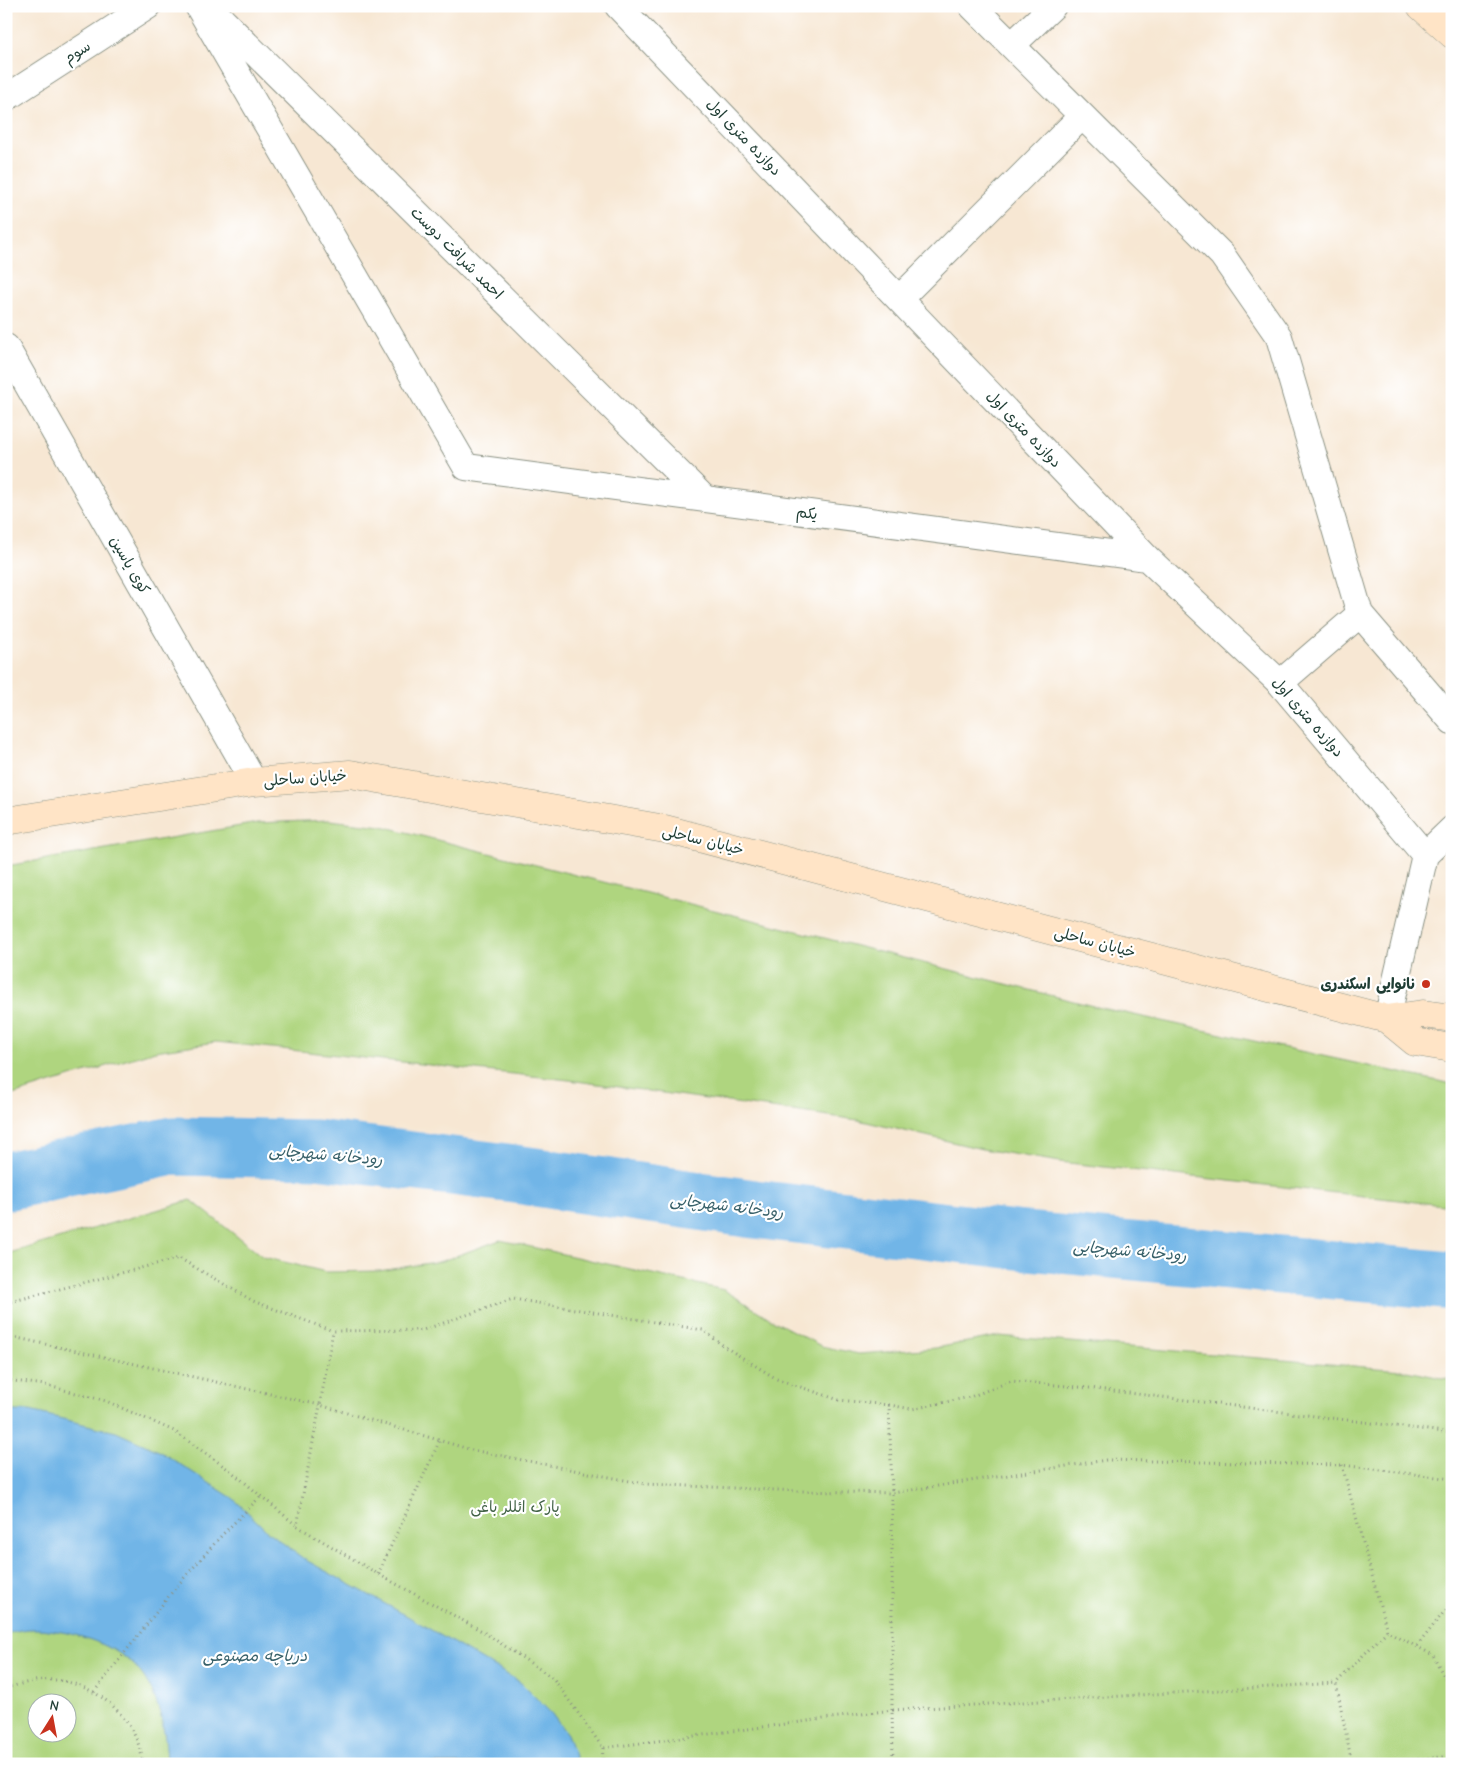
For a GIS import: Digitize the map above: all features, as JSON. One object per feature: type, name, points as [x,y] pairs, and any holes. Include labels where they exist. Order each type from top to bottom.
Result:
[{"type":"street","name":"سوم","points":[[6,98],[148,6]]},
{"type":"street","name":"یکم","points":[[198,6],[466,467],[1147,558]]},
{"type":"street","name":"احمد شرافت دوست","points":[[208,6],[705,499]]},
{"type":"street","points":[[972,6],[1222,256],[1278,337],[1360,614],[1452,722]]},
{"type":"street","points":[[1012,45],[1053,6]]},
{"type":"street","points":[[1420,6],[1452,34]]},
{"type":"street","name":"دوازده متری اول","points":[[627,9],[899,299],[1147,558],[1280,684],[1425,855]]},
{"type":"street","points":[[899,299],[1082,116]]},
{"type":"street","name":"کوی یاسین","points":[[6,347],[254,782]]},
{"type":"street","points":[[1280,684],[1360,614]]},
{"type":"street","name":"خیابان ساحلی","points":[[6,821],[254,782],[350,774],[665,829],[1387,1019],[1423,1014],[1452,1018]]},
{"type":"street","points":[[1387,1019],[1425,855],[1452,829]]},
{"type":"street","name":"خیابان ساحلی","points":[[1387,1019],[1415,1042],[1452,1048]]},
{"type":"path","points":[[6,1303],[180,1258],[253,1301],[333,1331],[423,1330],[513,1299],[703,1330],[725,1347],[777,1379],[839,1400],[912,1409],[970,1397],[1011,1380],[1452,1433]]},
{"type":"path","points":[[297,1526],[333,1331]]},
{"type":"path","points":[[6,1338],[13,1337],[320,1405],[472,1450],[645,1484],[892,1493],[1106,1460],[1342,1465],[1452,1479]]},
{"type":"path","points":[[6,1380],[45,1385],[106,1401],[174,1431],[232,1472],[297,1526],[378,1574],[482,1631],[553,1678],[603,1748],[602,1764]]},
{"type":"path","points":[[890,1405],[893,1764]]},
{"type":"path","points":[[378,1574],[440,1440]]},
{"type":"path","points":[[1342,1465],[1387,1631],[1433,1655],[1452,1692]]},
{"type":"path","points":[[94,1692],[176,1587],[223,1534],[261,1496]]},
{"type":"path","points":[[1416,1646],[1452,1602]]},
{"type":"path","points":[[603,1748],[892,1710],[1336,1683],[1387,1631]]},
{"type":"path","points":[[6,1688],[34,1680],[62,1680],[94,1692],[113,1705],[131,1727],[142,1753],[143,1764]]},
{"type":"path","points":[[1336,1683],[1352,1764]]},
{"type":"path","points":[[1368,1764],[1452,1756]]},
{"type":"green space","points":[[329,820],[382,826],[1097,1007],[1452,1084],[1452,1206],[1060,1162],[982,1149],[858,1120],[569,1080],[216,1042],[155,1051],[6,1097],[6,866],[258,823]]},
{"type":"green space","name":"پارک ائللر باغی","points":[[191,1200],[263,1257],[326,1272],[379,1271],[442,1261],[500,1240],[724,1290],[774,1321],[821,1346],[859,1354],[936,1348],[999,1336],[1401,1370],[1452,1380],[1452,1764],[6,1764],[6,1254]]},
{"type":"water","name":"دریاچه مصنوعی","points":[[6,1411],[30,1411],[116,1432],[161,1452],[234,1499],[268,1532],[304,1559],[409,1617],[520,1682],[551,1713],[567,1734],[575,1756],[575,1764],[167,1764],[163,1725],[150,1687],[135,1666],[121,1654],[85,1638],[44,1629],[21,1630],[6,1634]]},
{"type":"waterway","name":"رودخانه شهرچایی","points":[[6,1181],[173,1146],[316,1149],[515,1174],[754,1209],[1016,1240],[1452,1281]]},
{"type":"place","name":"نانوایی اسکندری","points":[[1426,984]]}]
